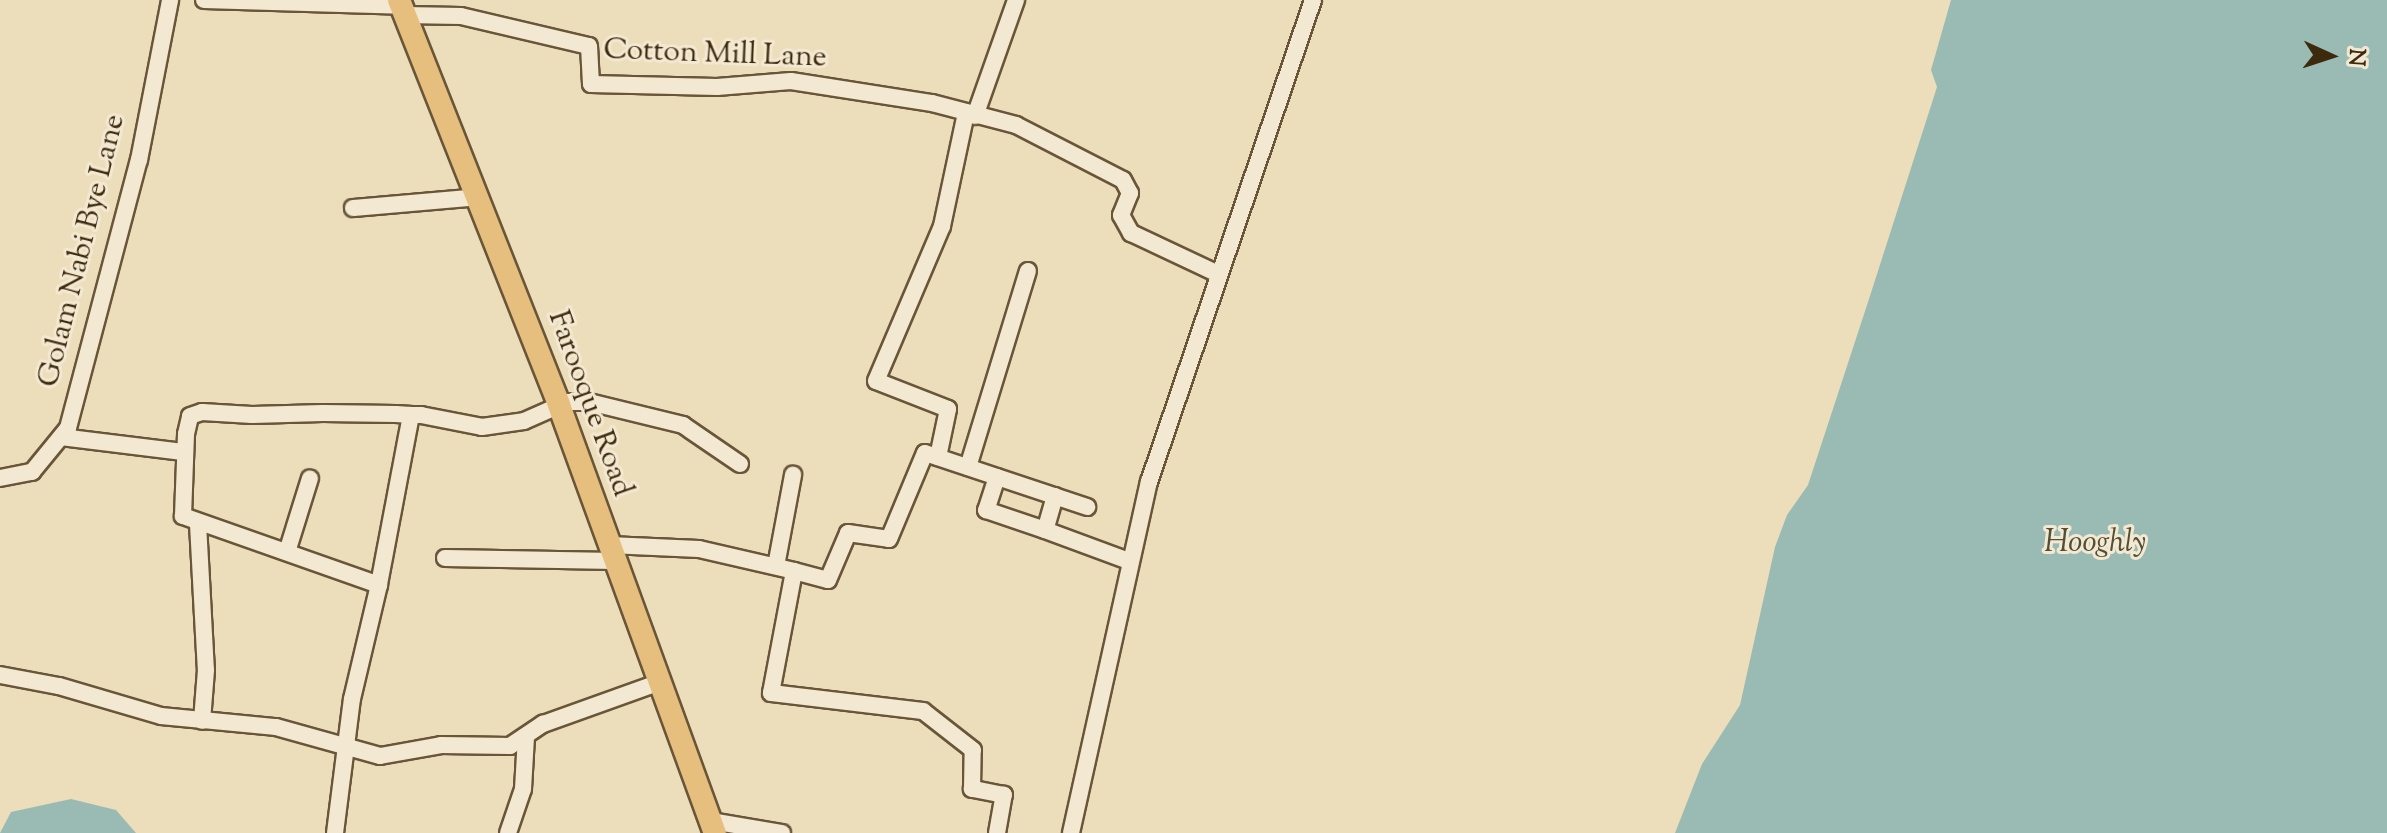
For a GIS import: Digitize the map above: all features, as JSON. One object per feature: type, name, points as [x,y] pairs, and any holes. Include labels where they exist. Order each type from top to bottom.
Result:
[{"type":"main road","name":"Farooque Road","points":[[402,7],[559,405],[713,827]]},
{"type":"street","name":"Golam Nabi Bye Lane","points":[[0,478],[32,472],[61,437],[139,160],[170,0]]},
{"type":"street","points":[[204,0],[402,7]]},
{"type":"street","points":[[938,457],[948,409],[876,381],[942,226],[970,115],[1016,0]]},
{"type":"street","points":[[1071,833],[1129,561],[1175,395],[1218,274],[1306,2]]},
{"type":"street","name":"Cotton Mill Lane","points":[[402,7],[461,16],[589,46],[591,84],[717,87],[791,81],[932,103],[1016,125],[1123,180],[1130,193],[1122,225],[1218,274]]},
{"type":"street","points":[[353,208],[478,197]]},
{"type":"street","points":[[968,467],[1028,271]]},
{"type":"street","points":[[379,585],[198,524],[183,516],[180,504],[183,452],[190,416],[202,412],[411,415],[501,426],[559,405],[589,402],[683,425],[740,464]]},
{"type":"street","points":[[335,833],[347,743],[411,415]]},
{"type":"street","points":[[61,437],[183,452]]},
{"type":"street","points":[[445,558],[699,549],[828,580],[848,533],[889,539],[925,453],[1087,507]]},
{"type":"street","points":[[776,566],[793,475]]},
{"type":"street","points":[[997,477],[986,510],[1129,561]]},
{"type":"street","points":[[287,552],[310,478]]},
{"type":"street","points":[[1045,530],[1055,496]]},
{"type":"street","points":[[198,524],[206,657],[202,721]]},
{"type":"street","points":[[794,571],[771,693],[923,711],[973,750],[972,789],[1004,795],[997,833]]},
{"type":"street","points":[[0,675],[59,686],[161,716],[255,723],[347,743],[380,756],[441,745],[510,746],[543,724],[660,682]]},
{"type":"street","points":[[508,833],[523,789],[526,737]]},
{"type":"street","points":[[713,827],[782,833]]},
{"type":"water","name":"Hooghly","points":[[1951,0],[2387,0],[2387,833],[1675,833],[1702,764],[1740,705],[1775,547],[1787,515],[1808,485],[1869,299],[1937,87],[1931,70]]},
{"type":"water","points":[[71,799],[116,810],[136,833],[0,833],[11,812]]}]
